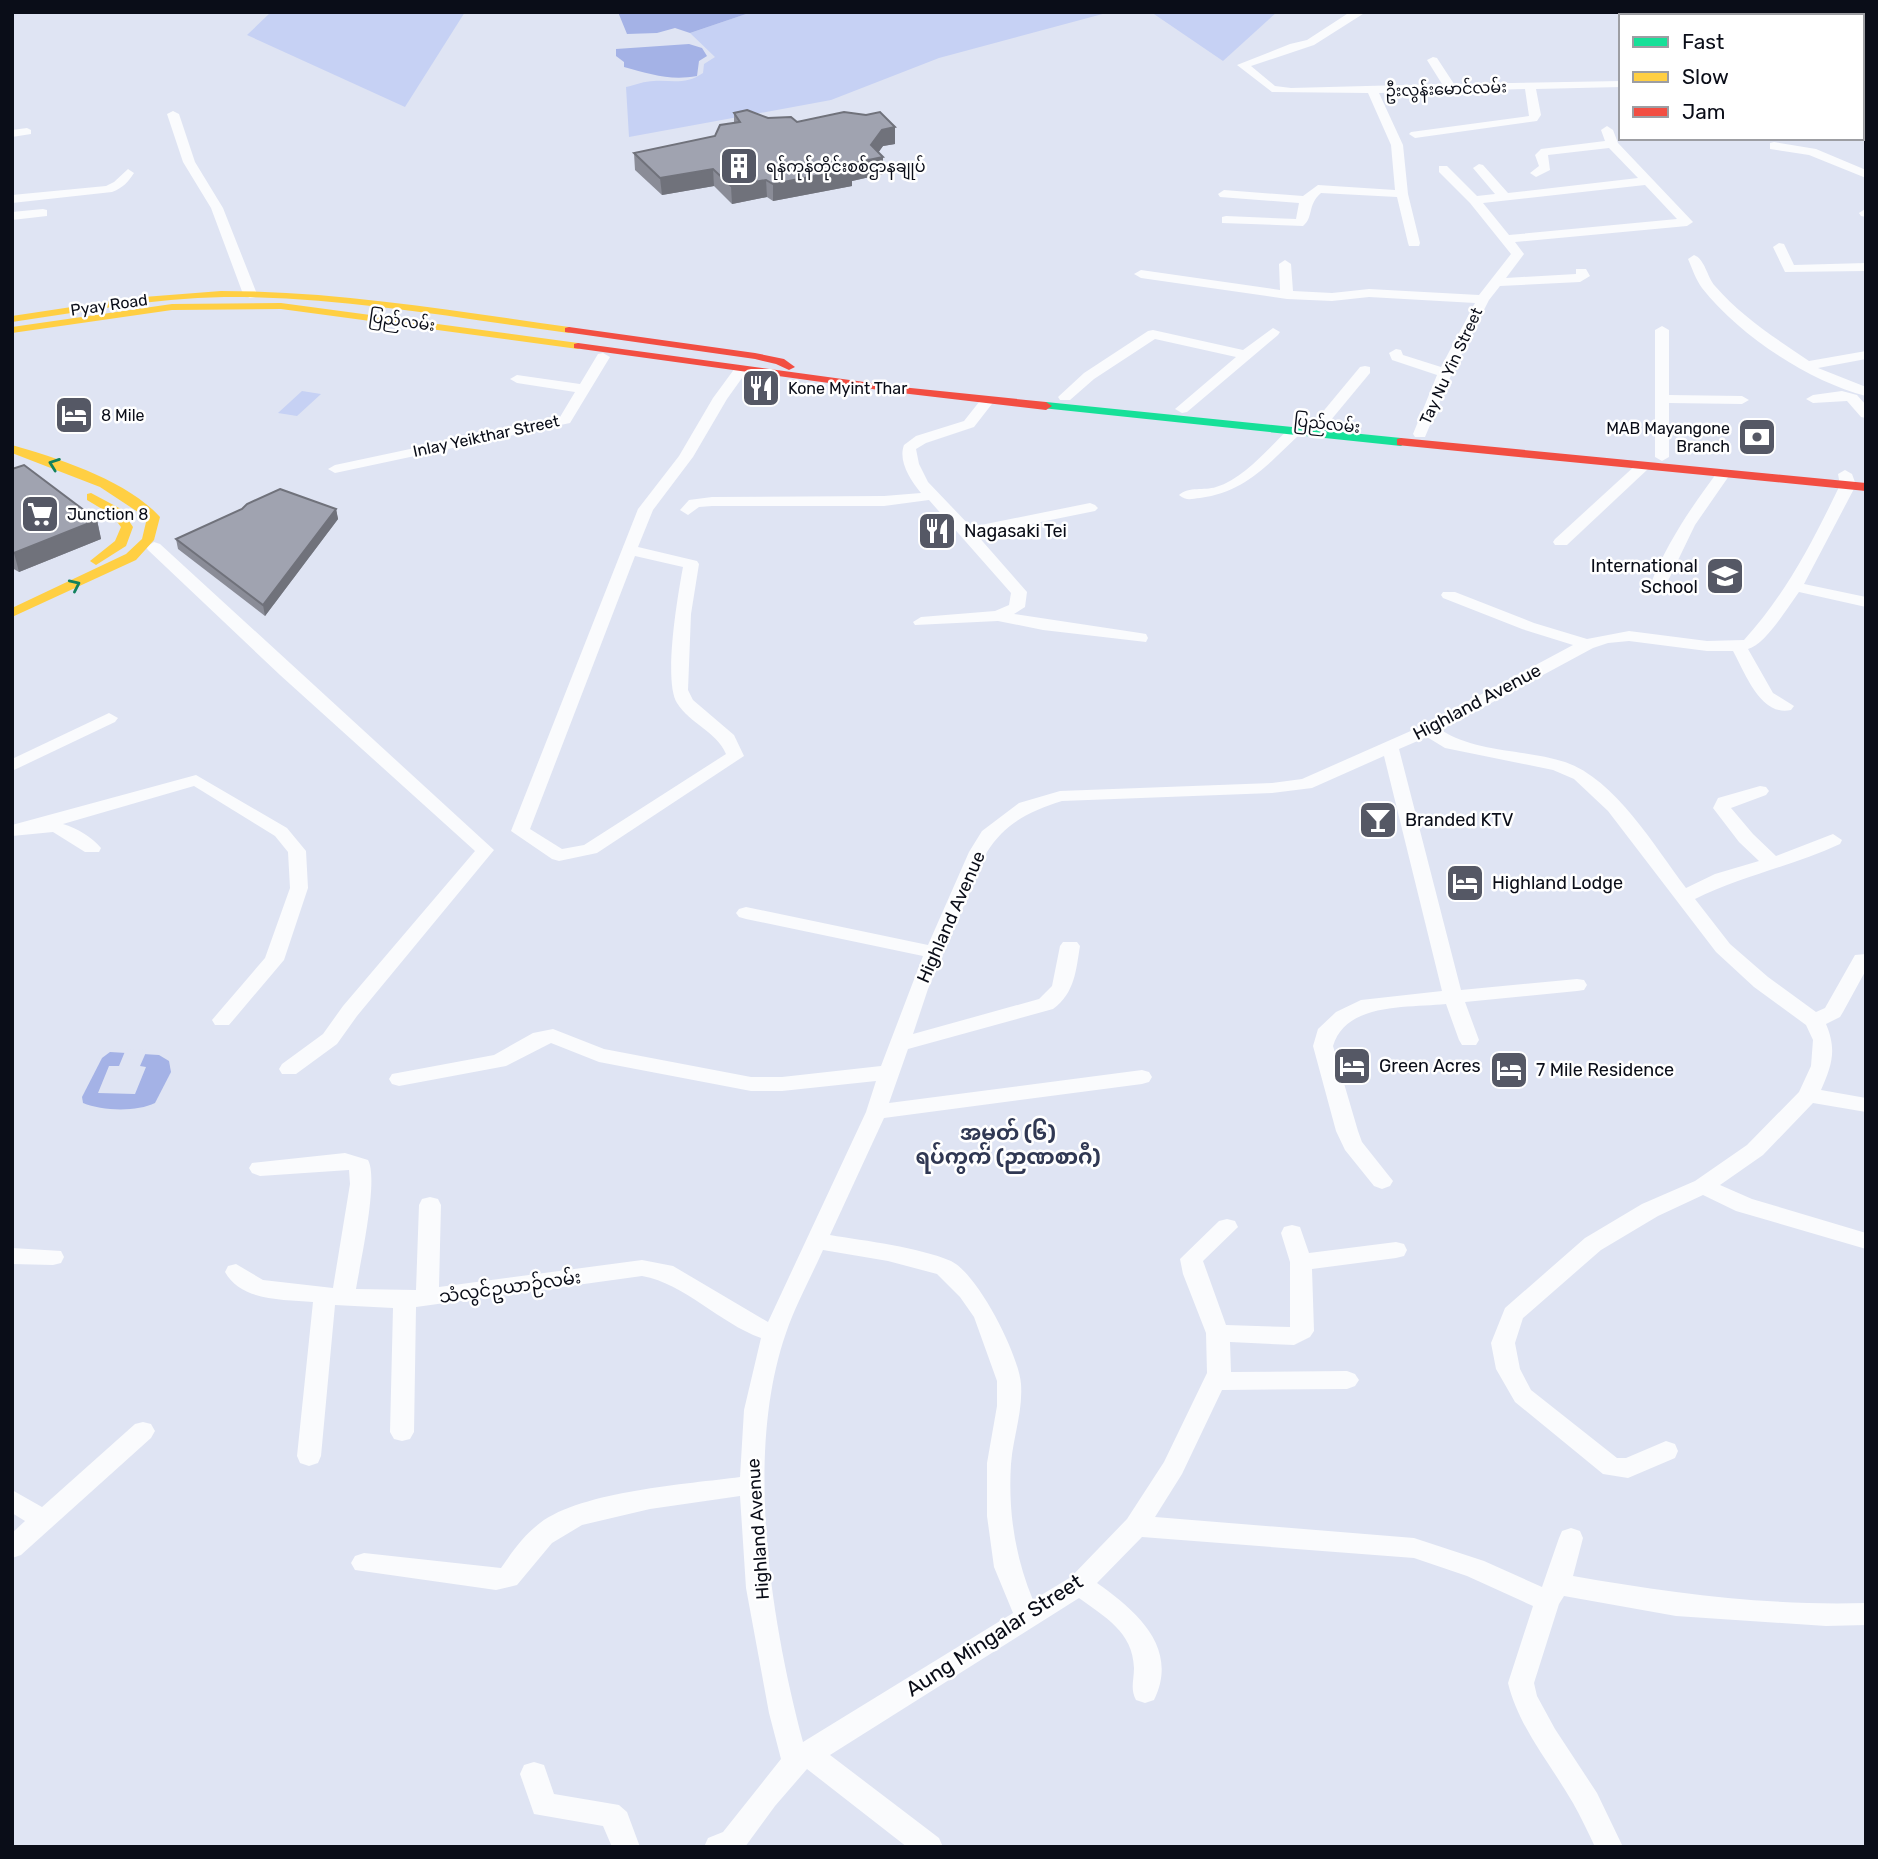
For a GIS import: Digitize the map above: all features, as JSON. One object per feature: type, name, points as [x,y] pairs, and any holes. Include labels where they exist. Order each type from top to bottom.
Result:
[{"type":"main road","name":"ပြည်လမ်း","points":[[206,295],[250,294],[381,304],[755,356],[780,362],[787,370]]},
{"type":"main road","points":[[221,310],[250,294]]},
{"type":"main road","name":"Pyay Road","points":[[12,321],[118,303],[206,295]]},
{"type":"main road","name":"ပြည်လမ်း","points":[[12,321],[172,303],[284,301],[988,400],[1724,473],[1853,482],[1866,475]]},
{"type":"main road","name":"ပြည်လမ်း","points":[[12,332],[173,307],[281,306],[787,370],[1662,457],[1853,482]]},
{"type":"main road","name":"ပြည်လမ်း","points":[[12,332],[149,314],[221,310],[333,316],[603,357],[740,371],[787,370]]},
{"type":"main road","points":[[12,449],[130,496],[154,517],[153,530],[162,545],[12,612]]},
{"type":"main road","points":[[12,464],[109,505],[125,518],[127,530],[122,542],[93,562],[12,598]]},
{"type":"street","name":"ဦးလွန်းမောင်လမ်း","points":[[1361,12],[1350,16],[1310,43],[1243,65],[1272,89],[1291,91],[1619,84]]},
{"type":"street","points":[[1433,60],[1451,89]]},
{"type":"street","points":[[1416,135],[1533,119],[1535,115],[1530,86]]},
{"type":"street","points":[[1373,90],[1397,145],[1402,194],[1414,243]]},
{"type":"street","points":[[173,114],[189,162],[217,208],[250,294]]},
{"type":"street","points":[[1443,169],[1507,239],[1687,222],[1612,144],[1607,130]]},
{"type":"street","points":[[12,134],[27,132]]},
{"type":"street","points":[[1536,173],[1546,167],[1541,155],[1545,152],[1612,144]]},
{"type":"street","points":[[1774,146],[1812,152],[1866,174]]},
{"type":"street","points":[[1479,168],[1504,196]]},
{"type":"street","points":[[12,199],[108,189],[118,185],[128,173]]},
{"type":"street","points":[[1474,200],[1649,181]]},
{"type":"street","points":[[1226,220],[1302,222],[1306,200],[1318,189],[1402,194]]},
{"type":"street","points":[[1224,194],[1306,200]]},
{"type":"street","points":[[12,216],[43,212]]},
{"type":"street","name":"Tay Nu Yin Street","points":[[1420,434],[1445,373],[1483,299],[1518,254],[1507,239]]},
{"type":"street","points":[[1779,247],[1790,269],[1866,267]]},
{"type":"street","points":[[1694,259],[1707,285],[1746,325],[1818,374],[1864,390]]},
{"type":"street","points":[[1285,264],[1287,295]]},
{"type":"street","points":[[1497,282],[1580,278],[1583,276],[1581,272]]},
{"type":"street","points":[[1141,274],[1287,295],[1332,297],[1368,293],[1483,299]]},
{"type":"street","points":[[1662,330],[1662,457]]},
{"type":"street","points":[[1182,409],[1273,332]]},
{"type":"street","points":[[1065,397],[1089,376],[1153,334],[1247,355]]},
{"type":"street","points":[[1396,353],[1397,357],[1445,373]]},
{"type":"street","points":[[1806,366],[1866,355]]},
{"type":"street","name":"Inlay Yeikthar Street","points":[[335,469],[565,420],[603,357]]},
{"type":"street","points":[[1321,423],[1365,369]]},
{"type":"street","points":[[629,550],[691,564],[683,614],[680,690],[685,702],[728,739],[736,756],[590,849],[559,855],[520,831],[629,550],[646,509],[686,457],[720,398],[740,371]]},
{"type":"street","points":[[517,379],[584,389]]},
{"type":"street","points":[[1812,399],[1842,396],[1852,398],[1860,411],[1866,414]]},
{"type":"street","points":[[1663,399],[1742,400]]},
{"type":"street","points":[[988,400],[969,425],[939,436],[917,440],[909,448],[910,464],[926,492],[939,500],[1018,592],[1017,607],[998,616]]},
{"type":"street","points":[[1187,495],[1220,491],[1243,479],[1295,431]]},
{"type":"street","points":[[1561,542],[1643,466]]},
{"type":"street","points":[[1659,583],[1672,547],[1724,473]]},
{"type":"street","points":[[1785,706],[1766,696],[1739,647],[1749,645],[1796,587],[1853,482]]},
{"type":"street","points":[[688,510],[694,503],[738,499],[878,501],[932,495]]},
{"type":"street","points":[[967,532],[1090,508]]},
{"type":"street","points":[[122,542],[162,545],[202,573]]},
{"type":"street","points":[[162,545],[286,671],[485,850],[350,1011],[330,1040],[289,1069]]},
{"type":"street","points":[[1796,587],[1866,602]]},
{"type":"street","points":[[1449,595],[1528,626],[1587,644]]},
{"type":"street","points":[[921,622],[998,616],[1140,638]]},
{"type":"street","name":"Highland Avenue","points":[[801,1758],[782,1713],[759,1588],[752,1485],[756,1410],[774,1333],[876,1112],[933,952],[978,852],[991,831],[1026,807],[1060,796],[1290,787],[1306,784],[1428,730],[1587,644],[1612,636],[1633,635],[1739,647]]},
{"type":"street","points":[[12,766],[109,718]]},
{"type":"street","points":[[1428,730],[1451,744],[1558,766],[1580,775],[1614,807],[1723,948],[1761,982],[1815,1021],[1823,1040],[1821,1066],[1808,1095],[1755,1150],[1703,1186],[1650,1210],[1593,1244],[1513,1314],[1503,1343],[1508,1368],[1523,1396],[1612,1467],[1628,1468],[1666,1451]]},
{"type":"street","points":[[1390,747],[1453,996],[1469,1040]]},
{"type":"street","points":[[12,831],[196,780],[281,832],[297,851],[299,888],[274,960],[222,1020]]},
{"type":"street","points":[[1760,791],[1724,803],[1722,808],[1746,838],[1771,862]]},
{"type":"street","points":[[42,824],[72,832],[92,848]]},
{"type":"street","points":[[1683,897],[1722,878],[1803,854],[1833,840]]},
{"type":"street","points":[[746,914],[933,952]]},
{"type":"street","points":[[900,1044],[1046,1004],[1058,998],[1063,990],[1070,946]]},
{"type":"street","points":[[1815,1021],[1833,1012],[1862,959]]},
{"type":"street","points":[[1382,1181],[1353,1145],[1347,1131],[1323,1046],[1328,1029],[1343,1017],[1368,1005],[1577,985]]},
{"type":"street","points":[[399,1079],[499,1061],[540,1038],[553,1036],[599,1055],[751,1084],[782,1084],[891,1073]]},
{"type":"street","points":[[876,1112],[1142,1077]]},
{"type":"street","points":[[1808,1095],[1866,1105]]},
{"type":"street","points":[[260,1168],[345,1161],[360,1165],[361,1184],[334,1296],[309,1456]]},
{"type":"street","points":[[1703,1186],[1744,1205],[1866,1241]]},
{"type":"street","points":[[402,1432],[416,1299],[430,1205]]},
{"type":"street","name":"Aung Mingalar Street","points":[[729,1845],[765,1797],[801,1758],[1080,1584],[1136,1526],[1173,1467],[1219,1373],[1219,1333],[1194,1274],[1191,1259],[1227,1227]]},
{"type":"street","points":[[1219,1333],[1294,1336],[1302,1331],[1301,1262],[1292,1233]]},
{"type":"street","points":[[817,1241],[888,1253],[945,1268],[968,1291],[984,1314],[1009,1381],[1009,1406],[999,1463],[999,1516],[1007,1567],[1027,1616]]},
{"type":"street","points":[[1301,1262],[1396,1250]]},
{"type":"street","points":[[12,1256],[53,1257]]},
{"type":"street","name":"သံလွင်ဥယာဉ်လမ်း","points":[[236,1272],[244,1282],[260,1288],[334,1296],[416,1299],[642,1268],[665,1272],[753,1326],[774,1333]]},
{"type":"street","points":[[1215,1381],[1347,1380]]},
{"type":"street","points":[[12,1548],[143,1431]]},
{"type":"street","points":[[364,1563],[508,1578],[553,1527],[574,1518],[656,1499],[752,1485]]},
{"type":"street","points":[[12,1500],[42,1520]]},
{"type":"street","points":[[1136,1526],[1415,1548],[1553,1593],[1676,1605],[1826,1615],[1866,1614]]},
{"type":"street","points":[[1571,1538],[1521,1684],[1523,1697],[1547,1740],[1581,1791],[1609,1847]]},
{"type":"street","points":[[1080,1584],[1128,1621],[1143,1639],[1149,1668],[1145,1692]]},
{"type":"street","points":[[801,1758],[929,1847]]},
{"type":"street","points":[[534,1774],[544,1805],[609,1814],[617,1821],[626,1847]]},
{"type":"shaded area","points":[[271,12],[465,12],[405,107],[247,35]]},
{"type":"shaded area","points":[[618,12],[752,12],[690,33],[675,28],[657,33],[627,34]]},
{"type":"shaded area","points":[[752,12],[1110,12],[939,58],[831,100],[629,137],[626,87],[697,77],[703,73],[704,64],[715,57],[690,33]]},
{"type":"shaded area","points":[[1151,12],[1277,12],[1223,61]]},
{"type":"shaded area","points":[[689,44],[702,48],[707,56],[699,61],[697,76],[678,78],[651,74],[624,67],[624,62],[616,56],[616,49]]},
{"type":"shaded area","points":[[302,391],[321,394],[297,416],[278,413]]},
{"type":"shaded area","points":[[110,1052],[159,1055],[169,1061],[171,1072],[155,1103],[139,1108],[119,1109],[100,1108],[83,1103],[82,1097],[102,1058]]},
{"type":"pier","points":[[126,1049],[147,1050],[140,1066],[146,1067],[135,1094],[98,1093],[109,1066],[119,1066]]},
{"type":"building","name":"ရန်ကုန်တိုင်းစစ်ဌာနချုပ်","points":[[747,110],[768,118],[791,117],[797,122],[844,112],[866,115],[880,112],[895,127],[882,130],[871,145],[883,157],[849,164],[851,169],[773,184],[766,180],[731,186],[713,169],[660,178],[634,153],[715,136],[720,125],[740,122],[734,113]]},
{"type":"building","name":"Junction 8","points":[[24,465],[97,520],[12,552],[12,469]]},
{"type":"building","points":[[280,489],[336,509],[263,605],[176,539]]},
{"type":"traffic: fast","points":[[1046,406],[1401,442]]},
{"type":"traffic: slow","points":[[12,319],[161,298],[251,294],[371,303],[569,330]]},
{"type":"traffic: slow","points":[[12,330],[172,307],[281,306],[578,346]]},
{"type":"traffic: slow","points":[[12,449],[68,468],[104,484],[154,517],[148,540],[131,557],[12,613]]},
{"type":"traffic: slow","points":[[91,497],[117,512],[127,527],[121,543],[96,561]]},
{"type":"traffic: jam","points":[[569,330],[755,356],[780,361],[789,367]]},
{"type":"traffic: jam","points":[[578,346],[901,390],[1046,406]]},
{"type":"traffic: jam","points":[[1401,442],[1866,487]]},
{"type":"place","name":"ရန်ကုန်တိုင်းစစ်ဌာနချုပ်","points":[[739,166]]},
{"type":"place","name":"Kone Myint Thar","points":[[761,388]]},
{"type":"place","name":"8 Mile","points":[[74,415]]},
{"type":"place","name":"MAB Mayangone Branch","points":[[1757,437]]},
{"type":"place","name":"Junction 8","points":[[40,514]]},
{"type":"place","name":"Nagasaki Tei","points":[[937,531]]},
{"type":"place","name":"International School","points":[[1725,576]]},
{"type":"place","name":"Branded KTV","points":[[1378,820]]},
{"type":"place","name":"Highland Lodge","points":[[1465,883]]},
{"type":"place","name":"Green Acres","points":[[1352,1066]]},
{"type":"place","name":"7 Mile Residence","points":[[1509,1070]]},
{"type":"district","name":"အမှတ် (၆) ရပ်ကွက် (ဉာဏစာဂီ)","points":[[1008,1144]]}]
